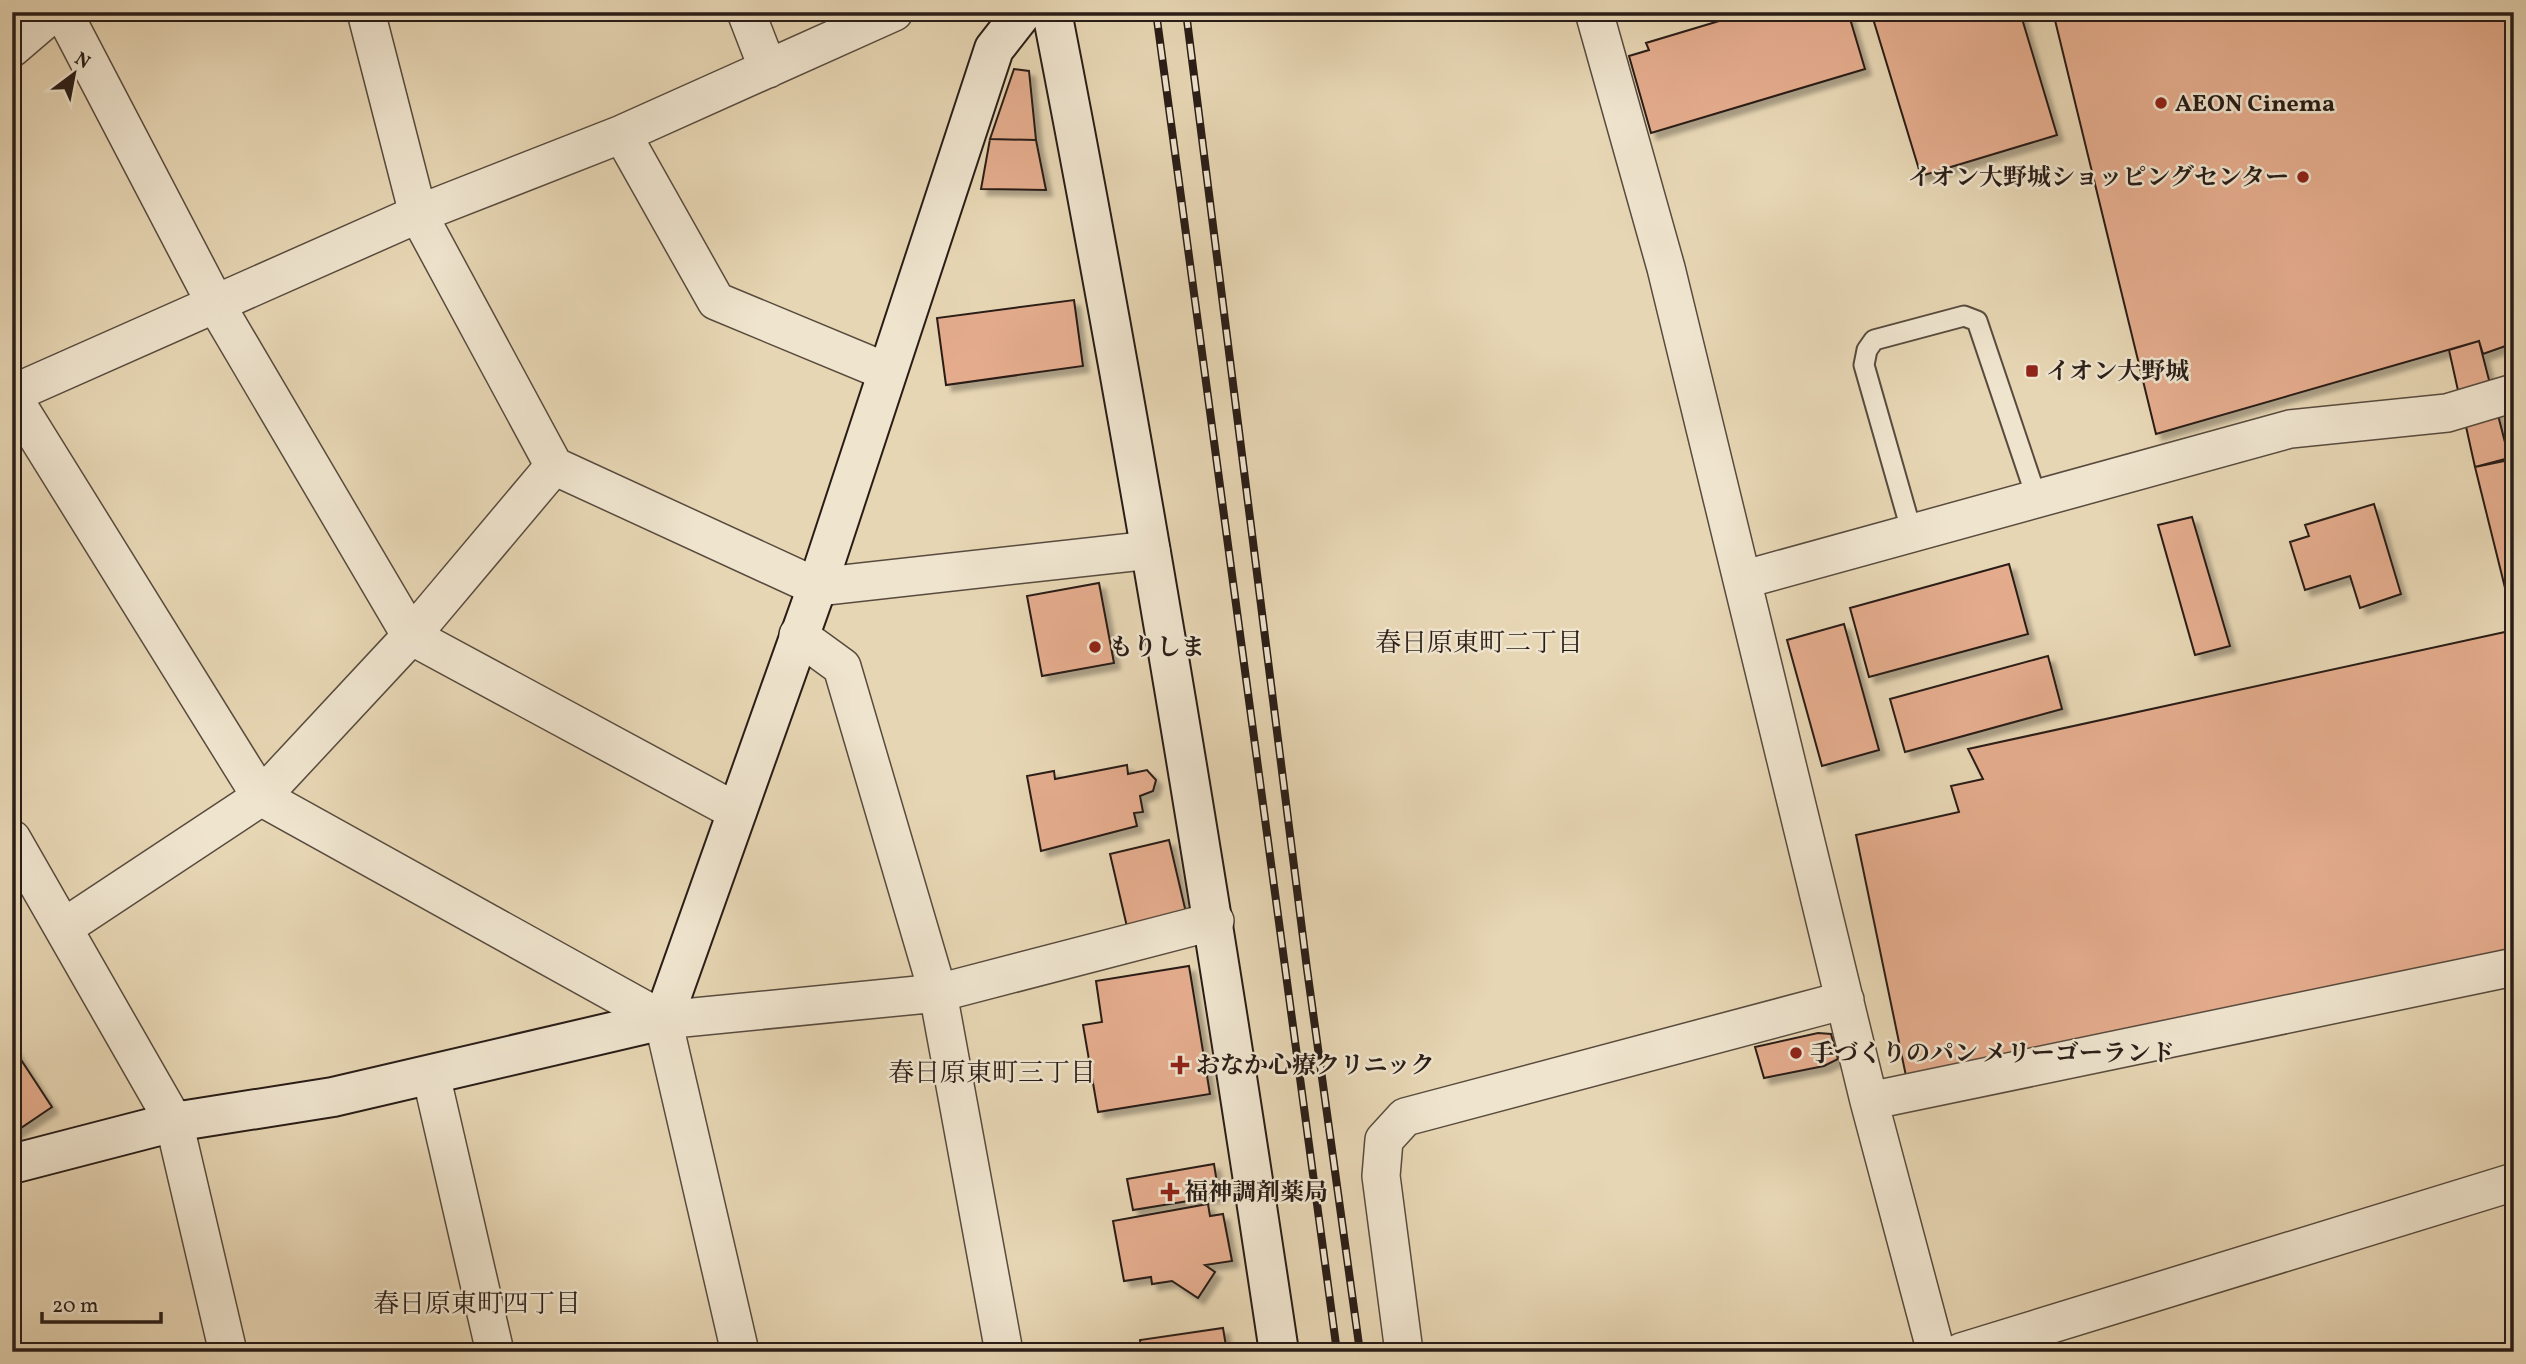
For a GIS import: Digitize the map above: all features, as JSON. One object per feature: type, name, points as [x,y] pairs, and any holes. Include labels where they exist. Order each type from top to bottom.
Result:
[{"type":"street","points":[[12,48],[54,12]]},
{"type":"street","points":[[63,12],[215,303],[411,636],[737,812]]},
{"type":"street","points":[[366,12],[418,215],[554,466],[817,587],[1151,550]]},
{"type":"street","points":[[746,12],[768,69]]},
{"type":"street","points":[[663,1020],[261,797],[12,395],[418,215],[622,134],[894,12]]},
{"type":"street","points":[[740,1352],[663,1020],[817,587],[994,49],[1023,12]]},
{"type":"street","points":[[1052,12],[1151,550],[1215,921],[1279,1352]]},
{"type":"street","points":[[1594,12],[1666,268],[1868,1101],[1936,1352]]},
{"type":"street","points":[[622,134],[716,301],[887,372]]},
{"type":"street","points":[[1742,580],[2290,429],[2446,413],[2514,393]]},
{"type":"street","points":[[63,928],[261,797],[411,636],[554,466]]},
{"type":"street","points":[[798,635],[842,667],[938,993],[1004,1352]]},
{"type":"street","points":[[12,839],[174,1122],[228,1352]]},
{"type":"street","points":[[12,1164],[174,1122],[334,1097],[663,1020],[938,993],[1215,921]]},
{"type":"street","points":[[1868,1101],[2514,967]]},
{"type":"street","points":[[1404,1352],[1381,1177],[1384,1140],[1405,1117],[1845,1000]]},
{"type":"street","points":[[431,1075],[495,1352]]},
{"type":"street","points":[[1961,1352],[2514,1182]]},
{"type":"lane","points":[[1912,533],[1864,365],[1867,350],[1874,341],[1964,316],[1977,321],[2037,499]]},
{"type":"building","points":[[1749,12],[1848,12],[1865,69],[1651,133],[1629,56],[1649,50],[1646,43]]},
{"type":"building","points":[[1871,12],[2020,12],[2057,135],[1921,176]]},
{"type":"building","name":"イオン大野城ショッピングセンター","points":[[2053,12],[2514,12],[2514,343],[2483,354],[2479,341],[2156,434]]},
{"type":"building","points":[[1014,69],[1029,71],[1036,140],[990,139]]},
{"type":"building","points":[[990,139],[1036,140],[1046,190],[981,189]]},
{"type":"building","points":[[1074,300],[1083,366],[946,385],[937,318]]},
{"type":"building","points":[[2479,341],[2509,458],[2475,467],[2449,350]]},
{"type":"building","points":[[2514,459],[2514,624],[2475,467]]},
{"type":"building","points":[[2374,504],[2401,594],[2360,608],[2350,576],[2305,590],[2290,542],[2309,536],[2305,525]]},
{"type":"building","points":[[2192,517],[2230,646],[2195,655],[2158,525]]},
{"type":"building","points":[[2009,564],[2028,634],[1869,677],[1850,608]]},
{"type":"building","points":[[1099,583],[1114,663],[1042,676],[1027,596]]},
{"type":"building","points":[[1844,624],[1879,750],[1822,766],[1787,640]]},
{"type":"building","points":[[2514,630],[2514,951],[1906,1076],[1856,835],[1959,812],[1951,786],[1983,779],[1968,749]]},
{"type":"building","points":[[2048,656],[2062,709],[1905,752],[1890,699]]},
{"type":"building","points":[[1127,765],[1128,774],[1147,770],[1156,780],[1153,791],[1140,796],[1143,812],[1134,813],[1137,826],[1041,851],[1027,776],[1054,771],[1055,779]]},
{"type":"building","points":[[1169,840],[1187,917],[1128,931],[1110,854]]},
{"type":"building","points":[[1189,966],[1210,1094],[1098,1112],[1083,1025],[1102,1022],[1096,981]]},
{"type":"building","name":"手づくりのパン メリーゴーランド","points":[[1818,1033],[1831,1034],[1838,1059],[1824,1066],[1764,1078],[1755,1047]]},
{"type":"building","points":[[12,1046],[52,1107],[12,1134]]},
{"type":"building","points":[[1214,1164],[1219,1196],[1133,1210],[1127,1179]]},
{"type":"building","points":[[1208,1204],[1210,1216],[1223,1214],[1232,1261],[1205,1265],[1215,1272],[1198,1298],[1172,1281],[1152,1284],[1151,1277],[1124,1281],[1113,1221]]},
{"type":"building","points":[[1223,1328],[1227,1352],[1141,1352],[1140,1340]]},
{"type":"railway","points":[[1156,12],[1337,1352]]},
{"type":"railway","points":[[1186,12],[1307,969],[1360,1352]]},
{"type":"place","name":"AEON Cinema","points":[[2161,103]]},
{"type":"place","name":"イオン大野城ショッピングセンター","points":[[2303,177]]},
{"type":"place","name":"イオン大野城","points":[[2032,371]]},
{"type":"place","name":"もりしま","points":[[1095,647]]},
{"type":"place","name":"手づくりのパン メリーゴーランド","points":[[1796,1053]]},
{"type":"place","name":"おなか心療クリニック","points":[[1180,1065]]},
{"type":"place","name":"福神調剤薬局","points":[[1170,1192]]},
{"type":"district","name":"春日原東町二丁目","points":[[1479,642]]},
{"type":"district","name":"春日原東町三丁目","points":[[992,1072]]},
{"type":"district","name":"春日原東町四丁目","points":[[477,1303]]}]
